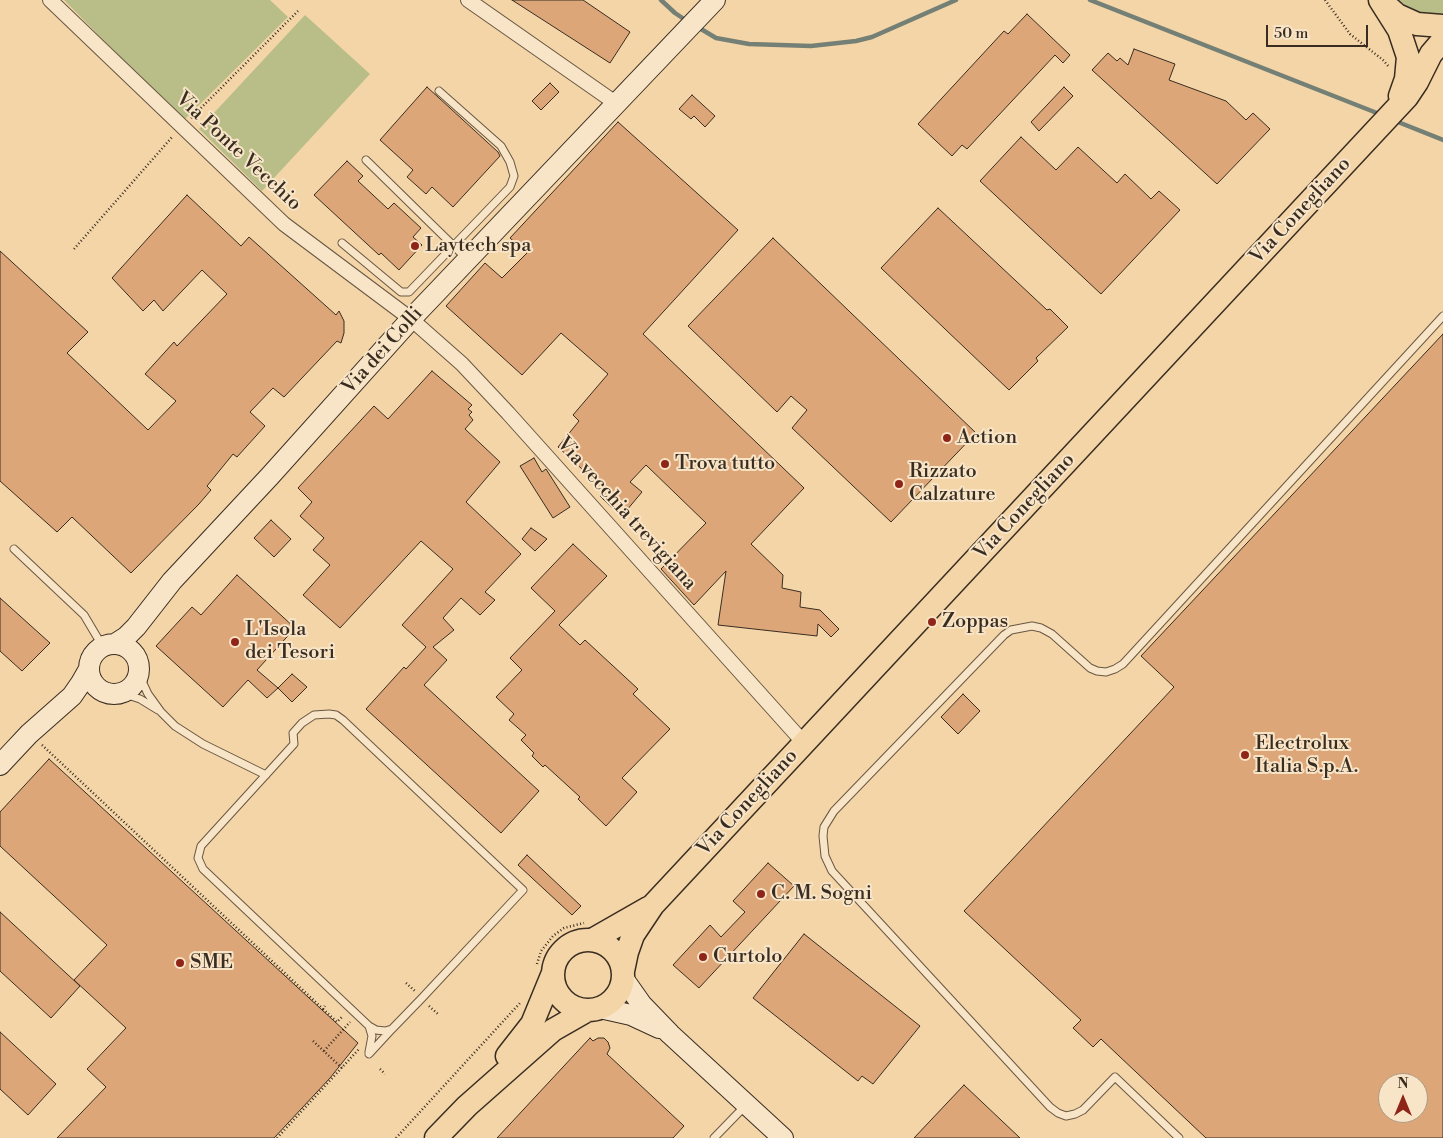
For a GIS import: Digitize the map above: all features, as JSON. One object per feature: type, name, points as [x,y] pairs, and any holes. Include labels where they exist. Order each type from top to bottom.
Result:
[{"type":"main road","points":[[1380,0],[1397,15],[1417,24],[1443,26]]},
{"type":"main road","points":[[1380,0],[1399,30],[1408,57],[1406,79],[1396,109]]},
{"type":"main road","name":"Via Conegliano","points":[[623,974],[627,952],[633,935],[653,905],[1408,97],[1432,54],[1443,40]]},
{"type":"main road","name":"Via Conegliano","points":[[590,931],[653,905]]},
{"type":"main road","points":[[433,1136],[553,1030],[608,1003],[616,996],[623,974],[620,960],[613,950],[590,931],[581,940],[570,944],[544,971],[532,1024],[462,1110]]},
{"type":"main road","points":[[544,971],[567,1003],[577,1008],[594,1009]]},
{"type":"street","name":"Via Ponte Vecchio","points":[[50,0],[284,224],[411,318]]},
{"type":"street","points":[[468,0],[617,104]]},
{"type":"street","name":"Via dei Colli","points":[[0,765],[29,734],[60,708],[82,684],[87,660],[103,645],[126,637],[172,581],[270,476],[411,318],[460,252],[561,160],[617,104],[710,5]]},
{"type":"street","name":"Via vecchia trevigiana","points":[[411,318],[462,364],[508,413],[804,743]]},
{"type":"street","name":"Via dei Colli","points":[[138,666],[142,630],[155,603]]},
{"type":"street","points":[[87,660],[94,683],[113,692],[129,689],[135,683],[138,666],[128,648],[103,645]]},
{"type":"street","name":"Via dei Colli","points":[[60,708],[83,697],[113,692]]},
{"type":"street","points":[[623,974],[642,1005],[670,1034],[783,1138]]},
{"type":"street","points":[[594,1009],[631,1016],[670,1034]]},
{"type":"lane","points":[[342,243],[400,292],[409,292],[460,252],[510,187],[514,176],[502,146],[439,91]]},
{"type":"lane","points":[[366,160],[460,252]]},
{"type":"lane","points":[[1179,1138],[1115,1077],[1083,1110],[1075,1114],[1066,1116],[1050,1107],[832,872],[825,856],[824,827],[834,811],[1004,635],[1011,630],[1032,626],[1041,628],[1052,634],[1090,668],[1097,671],[1106,672],[1123,664],[1443,316]]},
{"type":"lane","points":[[14,548],[84,615],[103,645]]},
{"type":"lane","points":[[138,666],[148,694],[160,712]]},
{"type":"lane","points":[[113,692],[140,699],[160,712],[183,732],[266,775]]},
{"type":"lane","points":[[369,1026],[372,1036],[369,1054],[523,890],[343,720],[336,715],[314,715],[302,723],[293,733],[294,744],[201,846],[198,858],[203,869],[369,1026],[376,1030],[385,1031],[392,1029]]},
{"type":"lane","points":[[714,1138],[747,1104]]},
{"type":"path","points":[[1326,0],[1350,34],[1383,60],[1391,71]]},
{"type":"path","points":[[74,249],[182,127],[298,11]]},
{"type":"path","points":[[87,660],[103,645]]},
{"type":"path","points":[[35,740],[337,1022],[343,1016]]},
{"type":"path","points":[[212,904],[216,899]]},
{"type":"path","points":[[544,971],[541,951],[553,936],[564,928],[590,931]]},
{"type":"path","points":[[406,983],[417,993]]},
{"type":"path","points":[[396,1138],[522,1001]]},
{"type":"path","points":[[427,1004],[439,1015]]},
{"type":"path","points":[[324,1051],[350,1022],[355,1027]]},
{"type":"path","points":[[313,1040],[342,1068]]},
{"type":"path","points":[[277,1138],[363,1044]]},
{"type":"path","points":[[380,1069],[385,1074]]},
{"type":"green space","points":[[64,0],[270,0],[288,17],[183,121]]},
{"type":"green space","points":[[1396,0],[1443,0],[1443,15],[1419,13]]},
{"type":"green space","points":[[305,15],[370,74],[262,191],[199,129]]},
{"type":"building","points":[[512,0],[583,0],[630,32],[610,63]]},
{"type":"building","points":[[1027,14],[1070,55],[1063,63],[1055,55],[967,149],[962,145],[952,156],[918,124],[1004,31],[1008,34]]},
{"type":"building","points":[[1134,49],[1175,64],[1169,80],[1226,101],[1246,120],[1253,113],[1270,129],[1217,184],[1092,70],[1108,53],[1117,61],[1120,58],[1128,65]]},
{"type":"building","points":[[550,83],[559,92],[541,110],[532,101]]},
{"type":"building","points":[[427,87],[498,152],[500,156],[453,207],[432,187],[426,194],[407,177],[413,170],[380,140]]},
{"type":"building","points":[[1064,87],[1073,96],[1039,131],[1031,122]]},
{"type":"building","points":[[692,95],[715,116],[705,127],[694,116],[691,119],[679,109]]},
{"type":"building","points":[[618,122],[738,230],[643,334],[804,488],[751,544],[783,575],[782,588],[801,592],[800,607],[820,610],[839,629],[831,637],[818,624],[817,636],[718,625],[726,571],[694,605],[661,569],[706,523],[646,465],[630,482],[642,492],[621,517],[600,496],[606,491],[558,447],[579,421],[573,415],[608,374],[561,333],[522,375],[446,306],[485,263],[502,278],[527,253],[510,238]]},
{"type":"building","points":[[1021,137],[1056,170],[1078,147],[1117,183],[1125,174],[1151,199],[1159,191],[1180,210],[1101,294],[980,181]]},
{"type":"building","points":[[347,161],[363,176],[358,181],[388,209],[394,203],[421,228],[413,237],[422,245],[399,270],[381,253],[379,255],[314,195]]},
{"type":"building","points":[[187,195],[241,246],[249,237],[336,315],[339,311],[344,321],[344,333],[341,343],[337,341],[284,397],[273,388],[250,412],[265,426],[237,457],[233,454],[207,486],[211,490],[199,504],[131,573],[72,517],[57,532],[0,481],[0,251],[88,332],[67,353],[148,430],[176,401],[145,374],[174,342],[177,346],[227,294],[202,270],[163,311],[154,300],[143,311],[112,278]]},
{"type":"building","points":[[938,208],[1047,310],[1050,309],[1068,327],[1036,358],[1038,361],[1009,390],[881,268]]},
{"type":"building","points":[[773,238],[976,433],[891,522],[792,428],[807,410],[791,396],[777,412],[688,326]]},
{"type":"building","name":"Electrolux Italia S.p.A.","points":[[1443,334],[1443,1138],[1206,1138],[1101,1039],[1093,1047],[1073,1028],[1081,1020],[964,911],[1174,687],[1141,656]]},
{"type":"building","points":[[432,371],[472,405],[468,409],[472,412],[469,415],[473,420],[465,429],[500,462],[466,502],[521,554],[485,592],[495,600],[480,615],[461,598],[443,618],[454,630],[433,647],[447,660],[424,685],[539,791],[501,833],[366,709],[404,667],[406,669],[426,647],[402,625],[453,569],[421,541],[340,628],[303,595],[330,565],[313,550],[324,538],[300,516],[312,502],[298,488],[374,406],[388,419]]},
{"type":"building","points":[[534,458],[542,472],[546,469],[570,507],[553,518],[520,466]]},
{"type":"building","points":[[271,520],[291,539],[274,557],[254,538]]},
{"type":"building","points":[[531,528],[547,539],[535,551],[522,539]]},
{"type":"building","points":[[573,544],[607,576],[559,625],[580,645],[585,640],[638,689],[633,694],[670,729],[622,778],[637,792],[606,826],[578,799],[580,797],[545,765],[543,767],[532,756],[534,753],[521,740],[526,735],[509,720],[514,714],[496,697],[522,670],[510,658],[555,611],[531,588]]},
{"type":"building","points":[[237,575],[295,628],[257,670],[278,688],[267,698],[248,680],[223,707],[156,646],[192,607],[201,615]]},
{"type":"building","points":[[0,598],[50,643],[22,671],[0,651]]},
{"type":"building","points":[[292,674],[307,687],[292,702],[278,688]]},
{"type":"building","points":[[963,694],[980,711],[958,734],[941,717]]},
{"type":"building","name":"SME","points":[[49,759],[358,1043],[330,1078],[274,1138],[57,1138],[106,1087],[87,1069],[126,1028],[74,980],[107,945],[0,846],[0,812]]},
{"type":"building","points":[[527,855],[581,906],[572,915],[518,865]]},
{"type":"building","points":[[768,863],[794,886],[699,988],[673,965],[710,925],[721,937],[745,912],[733,901]]},
{"type":"building","points":[[0,912],[80,986],[51,1018],[0,971]]},
{"type":"building","points":[[804,934],[920,1026],[873,1084],[862,1076],[858,1081],[753,998]]},
{"type":"building","points":[[0,1032],[56,1084],[28,1115],[0,1089]]},
{"type":"building","points":[[590,1038],[593,1041],[598,1038],[604,1038],[610,1048],[607,1054],[684,1126],[673,1138],[497,1138]]},
{"type":"building","points":[[964,1085],[1020,1138],[914,1138]]},
{"type":"waterway","points":[[661,0],[687,21]]},
{"type":"waterway","points":[[696,26],[716,38],[749,44],[811,46],[856,41],[872,37],[956,0]]},
{"type":"waterway","points":[[1090,0],[1382,115]]},
{"type":"waterway","points":[[1393,120],[1443,140]]},
{"type":"place","name":"Laytech spa","points":[[415,246]]},
{"type":"place","name":"Action","points":[[947,438]]},
{"type":"place","name":"Trova tutto","points":[[665,464]]},
{"type":"place","name":"Rizzato Calzature","points":[[899,484]]},
{"type":"place","name":"Zoppas","points":[[932,622]]},
{"type":"place","name":"L'Isola dei Tesori","points":[[235,642]]},
{"type":"place","name":"Electrolux Italia S.p.A.","points":[[1245,755]]},
{"type":"place","name":"C. M. Sogni","points":[[761,894]]},
{"type":"place","name":"Curtolo","points":[[703,957]]},
{"type":"place","name":"SME","points":[[180,963]]}]
